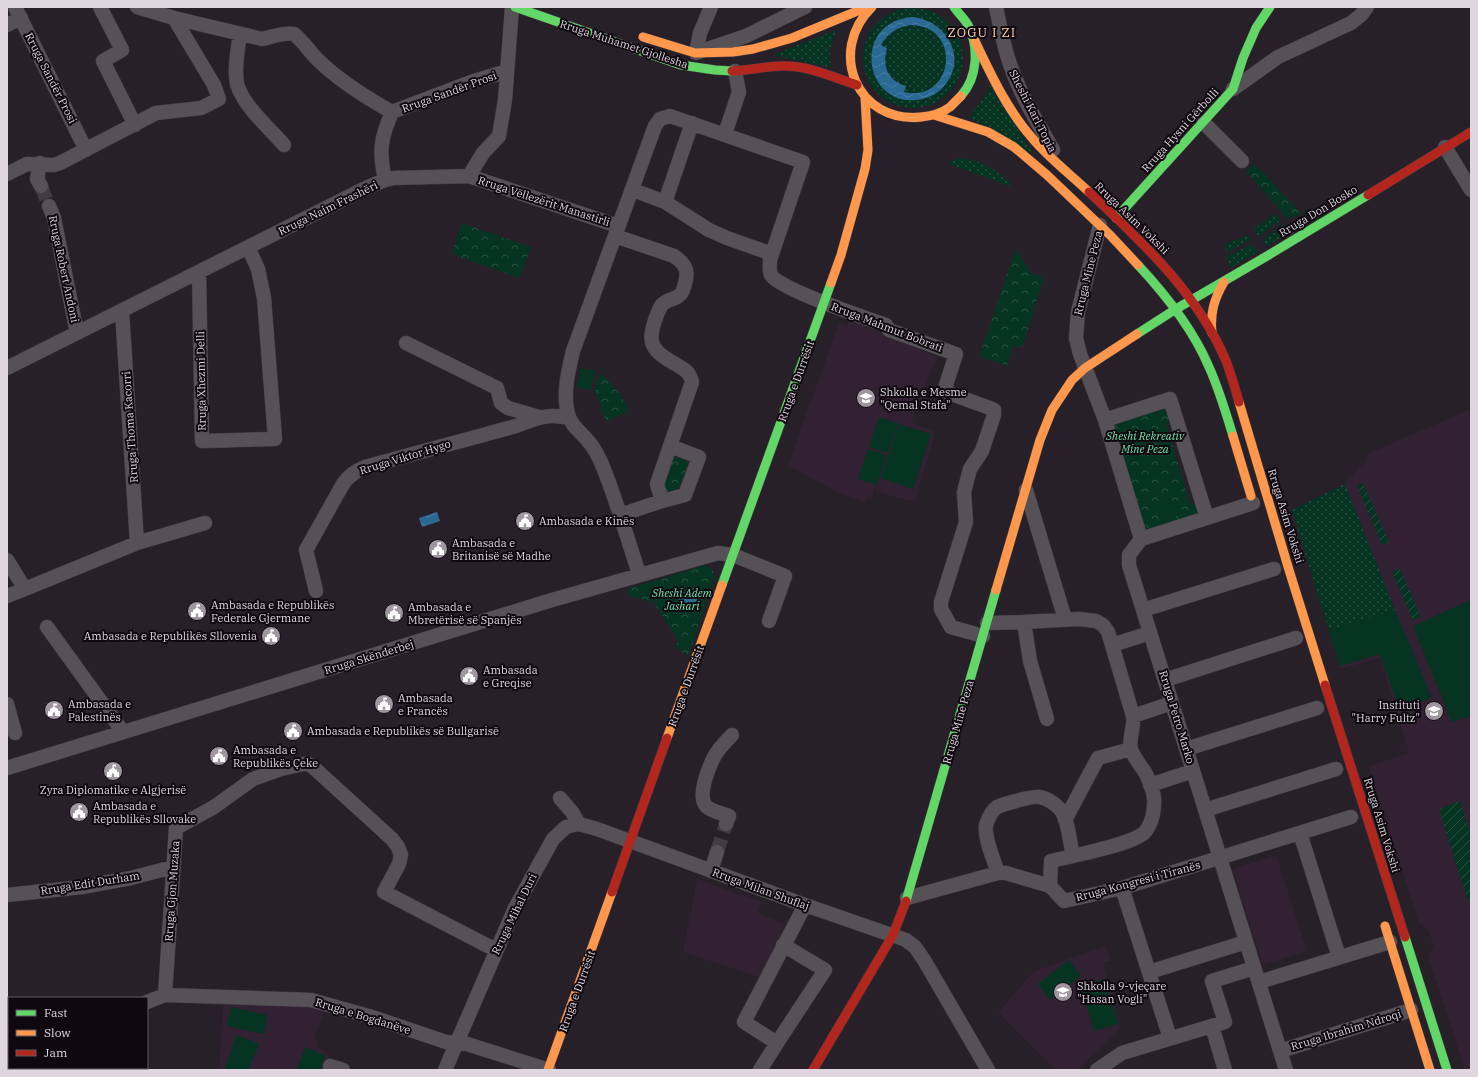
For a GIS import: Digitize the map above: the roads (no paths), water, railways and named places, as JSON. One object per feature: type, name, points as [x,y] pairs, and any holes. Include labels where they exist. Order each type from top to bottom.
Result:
[{"type":"main road","name":"Rruga Muhamet Gjollesha","points":[[513,7],[672,63],[708,70],[735,71],[776,65],[798,66],[857,85]]},
{"type":"main road","name":"Rruga Muhamet Gjollesha","points":[[634,34],[696,53],[723,54],[769,46],[814,30],[867,7]]},
{"type":"main road","points":[[872,7],[865,13],[856,26],[851,40],[851,71],[857,85],[865,97],[876,107],[889,114],[904,118],[918,119],[934,115],[948,109],[959,99],[968,86],[974,72],[976,56],[975,41],[970,27],[962,14],[954,7]]},
{"type":"main road","name":"Rruga Hysni Gërbolli","points":[[1116,218],[1233,89],[1243,58],[1256,28],[1270,7]]},
{"type":"main road","points":[[968,9],[970,27]]},
{"type":"main road","name":"Rruga Asim Vokshi","points":[[975,41],[993,80],[1017,119],[1033,139],[1173,275],[1192,300],[1212,333],[1226,361],[1446,1070]]},
{"type":"main road","name":"Rruga e Durrësit","points":[[549,1070],[841,255],[865,169],[868,141],[865,97]]},
{"type":"main road","points":[[934,115],[972,126],[1004,140],[1030,159],[1150,276],[1176,309],[1196,341],[1215,381],[1254,506]]},
{"type":"main road","name":"Rruga Don Bosko","points":[[1176,309],[1224,282],[1471,132]]},
{"type":"main road","points":[[1212,333],[1210,321],[1212,304],[1224,282]]},
{"type":"main road","name":"Rruga Mine Peza","points":[[813,1070],[893,934],[907,898],[1040,440],[1052,410],[1072,380],[1085,368],[1176,309]]},
{"type":"main road","points":[[1383,919],[1430,1070]]},
{"type":"street","points":[[100,7],[122,50],[102,61],[135,124]]},
{"type":"street","name":"Rruga Sandër Prosi","points":[[137,7],[174,18],[262,39],[289,33],[294,34],[345,84],[392,112],[471,82],[507,71]]},
{"type":"street","points":[[469,176],[483,153],[499,136],[506,100],[513,7]]},
{"type":"street","points":[[696,53],[700,33],[711,7]]},
{"type":"street","points":[[696,53],[746,36],[805,7]]},
{"type":"street","name":"Sheshi Karl Topia","points":[[996,7],[1002,40],[1011,69],[1023,96],[1061,167]]},
{"type":"street","points":[[1233,89],[1278,57],[1351,23],[1361,15],[1367,7]]},
{"type":"street","points":[[7,25],[18,13]]},
{"type":"street","name":"Rruga Sandër Prosi","points":[[18,13],[86,150]]},
{"type":"street","points":[[7,174],[27,164],[54,165],[60,163],[156,113],[201,108],[219,99],[214,85],[174,18]]},
{"type":"street","points":[[240,34],[236,68],[237,86],[257,116],[284,145]]},
{"type":"street","points":[[725,134],[739,92],[735,71]]},
{"type":"street","points":[[385,180],[381,161],[381,150],[385,130],[392,112]]},
{"type":"street","name":"Rruga Vëllezërit Manastirli","points":[[639,574],[601,462],[594,447],[574,426],[569,418],[566,402],[566,384],[573,351],[633,190],[655,126],[660,119],[670,116],[692,124]]},
{"type":"street","points":[[1204,122],[1242,161]]},
{"type":"street","points":[[665,202],[692,124],[725,134],[803,162],[769,267],[771,275],[775,280],[824,302]]},
{"type":"street","points":[[1445,147],[1471,190]]},
{"type":"street","points":[[40,164],[37,179],[40,186]]},
{"type":"street","name":"Rruga Naim Frashëri","points":[[7,368],[368,187],[394,178],[469,176]]},
{"type":"street","name":"Rruga Vëllezërit Manastirli","points":[[469,176],[617,231],[674,256],[681,261],[686,268],[688,276],[682,292],[678,296],[666,301],[662,306],[651,334],[653,343],[658,352],[670,362],[687,372],[691,377],[692,382],[657,484],[662,501]]},
{"type":"street","points":[[633,190],[665,202],[709,230],[772,254]]},
{"type":"street","name":"Rruga Robert Andoni","points":[[49,206],[54,218],[77,333]]},
{"type":"street","name":"Rruga Mine Peza","points":[[1085,368],[1076,338],[1076,325],[1100,226]]},
{"type":"street","name":"Rruga Xhezmi Delli","points":[[199,272],[202,441],[274,439],[264,298],[258,269],[248,247]]},
{"type":"street","name":"Rruga Mahmut Bobrati","points":[[824,302],[836,308],[886,325],[889,330],[956,354],[946,385],[946,391],[990,408],[994,410],[994,415],[982,451],[970,469],[964,492],[966,522],[941,609],[951,627],[985,629],[1024,622],[1065,619],[1096,621],[1103,625],[1108,632],[1133,716],[1134,727],[1130,744],[1131,749]]},
{"type":"street","name":"Rruga Thoma Kacorri","points":[[122,311],[137,543]]},
{"type":"street","name":"Rruga Viktor Hygo","points":[[406,343],[497,388],[501,403],[508,408],[539,418]]},
{"type":"street","points":[[1085,368],[1105,420],[1141,539],[1207,518],[1254,506]]},
{"type":"street","points":[[1105,420],[1170,399],[1207,518]]},
{"type":"street","name":"Rruga Viktor Hygo","points":[[316,591],[306,550],[343,484],[351,474],[365,467],[516,426],[539,418],[555,415],[569,418]]},
{"type":"street","points":[[620,515],[685,495],[699,457],[670,446]]},
{"type":"street","points":[[1026,489],[1065,619]]},
{"type":"street","points":[[7,596],[137,543],[205,523]]},
{"type":"street","name":"Rruga Petro Marko","points":[[1141,539],[1129,555],[1129,565],[1259,982],[1284,1069]]},
{"type":"street","name":"Rruga Skënderbej","points":[[7,768],[639,574],[718,553],[733,555],[785,576],[769,621]]},
{"type":"street","points":[[7,560],[26,589]]},
{"type":"street","points":[[1143,610],[1274,569]]},
{"type":"street","points":[[1024,622],[1030,661],[1047,719]]},
{"type":"street","points":[[47,627],[123,732]]},
{"type":"street","points":[[1112,645],[1150,633]]},
{"type":"street","points":[[1165,680],[1296,638]]},
{"type":"street","points":[[1133,716],[1172,703]]},
{"type":"street","points":[[7,704],[15,733]]},
{"type":"street","points":[[1186,749],[1317,709]]},
{"type":"street","points":[[726,824],[729,816],[711,810],[706,805],[703,797],[703,788],[713,758],[722,745],[732,735]]},
{"type":"street","points":[[907,898],[998,873],[1006,873],[1050,886],[1051,861],[1133,840],[1145,832],[1151,820],[1154,809],[1154,798],[1147,777],[1135,759],[1131,749],[1098,758],[1065,820]]},
{"type":"street","name":"Rruga Gjon Muzaka","points":[[165,995],[176,828],[214,807],[253,779],[281,769],[303,764],[308,764],[343,793],[392,839],[398,847],[401,854],[399,864],[384,892],[488,946],[498,948]]},
{"type":"street","points":[[1205,810],[1336,769]]},
{"type":"street","points":[[1150,785],[1193,771]]},
{"type":"street","points":[[998,873],[986,837],[986,826],[990,814],[997,807],[1030,797],[1047,799],[1061,810],[1065,820],[1073,856]]},
{"type":"street","points":[[560,798],[572,812],[579,824],[597,829],[630,842]]},
{"type":"street","name":"Rruga Kongresi i Tiranës","points":[[1050,886],[1064,901],[1122,888],[1351,817]]},
{"type":"street","name":"Rruga Mihal Duri","points":[[445,1070],[515,908],[553,839],[566,827],[579,824]]},
{"type":"street","points":[[1300,833],[1339,957]]},
{"type":"street","name":"Rruga Milan Shuflaj","points":[[630,842],[805,905],[893,934],[906,940],[915,947],[924,960],[988,1070]]},
{"type":"street","points":[[711,871],[717,852]]},
{"type":"street","name":"Rruga Edit Durham","points":[[7,895],[82,887],[131,878],[173,867]]},
{"type":"street","points":[[1122,888],[1170,1038]]},
{"type":"street","points":[[777,1043],[744,1022],[805,905]]},
{"type":"street","points":[[1149,972],[1246,942]]},
{"type":"street","points":[[1259,982],[1390,942]]},
{"type":"street","points":[[760,1070],[825,970],[783,945]]},
{"type":"street","points":[[1097,1070],[1122,1052],[1225,1022],[1212,981],[1254,968]]},
{"type":"street","name":"Rruga e Bogdanëve","points":[[148,1002],[165,995],[311,1000],[372,1017],[446,1042],[467,1044],[549,1070]]},
{"type":"street","name":"Rruga Ibrahim Ndroqi","points":[[1280,1051],[1411,1010]]},
{"type":"street","points":[[1212,1026],[1226,1070]]},
{"type":"water","points":[[912,17],[924,20],[935,25],[943,32],[950,42],[954,52],[952,74],[945,85],[936,93],[916,100],[898,98],[885,90],[876,77],[872,62],[873,47],[880,33],[893,22]],"holes":[[[911,25],[928,29],[939,38],[945,50],[946,63],[942,76],[933,87],[921,93],[904,92],[906,86],[894,80],[888,72],[885,61],[887,48],[881,45],[893,31],[901,27]]]},
{"type":"water","points":[[437,512],[440,521],[422,527],[419,518]]},
{"type":"water","points":[[684,591],[692,591],[697,596],[695,607],[692,609],[684,609],[679,604],[679,596]]},
{"type":"tunnel","points":[[41,186],[49,206]]},
{"type":"tunnel","points":[[717,852],[726,824]]},
{"type":"place","name":"Shkolla e Mesme \"Qemal Stafa\"","points":[[866,398]]},
{"type":"place","name":"Ambasada e Kinës","points":[[525,521]]},
{"type":"place","name":"Ambasada e Britanisë së Madhe","points":[[438,549]]},
{"type":"place","name":"Ambasada e Republikës Federale Gjermane","points":[[197,611]]},
{"type":"place","name":"Ambasada e Mbretërisë së Spanjës","points":[[394,613]]},
{"type":"place","name":"Ambasada e Republikës Sllovenia","points":[[271,636]]},
{"type":"place","name":"Ambasada e Greqise","points":[[469,676]]},
{"type":"place","name":"Ambasada e Francës","points":[[384,704]]},
{"type":"place","name":"Ambasada e Palestinës","points":[[54,710]]},
{"type":"place","name":"Instituti \"Harry Fultz\"","points":[[1434,711]]},
{"type":"place","name":"Ambasada e Republikës së Bullgarisë","points":[[293,731]]},
{"type":"place","name":"Ambasada e Republikës Çeke","points":[[219,756]]},
{"type":"place","name":"Zyra Diplomatike e Algjerisë","points":[[113,771]]},
{"type":"place","name":"Ambasada e Republikës Sllovake","points":[[79,812]]},
{"type":"place","name":"Shkolla 9-vjeçare \"Hasan Vogli\"","points":[[1063,992]]},
{"type":"district","name":"ZOGU I ZI","points":[[982,32]]},
{"type":"park label","name":"Sheshi Rekreativ Mine Peza","points":[[1145,442]]},
{"type":"park label","name":"Sheshi Adem Jashari","points":[[682,599]]}]
